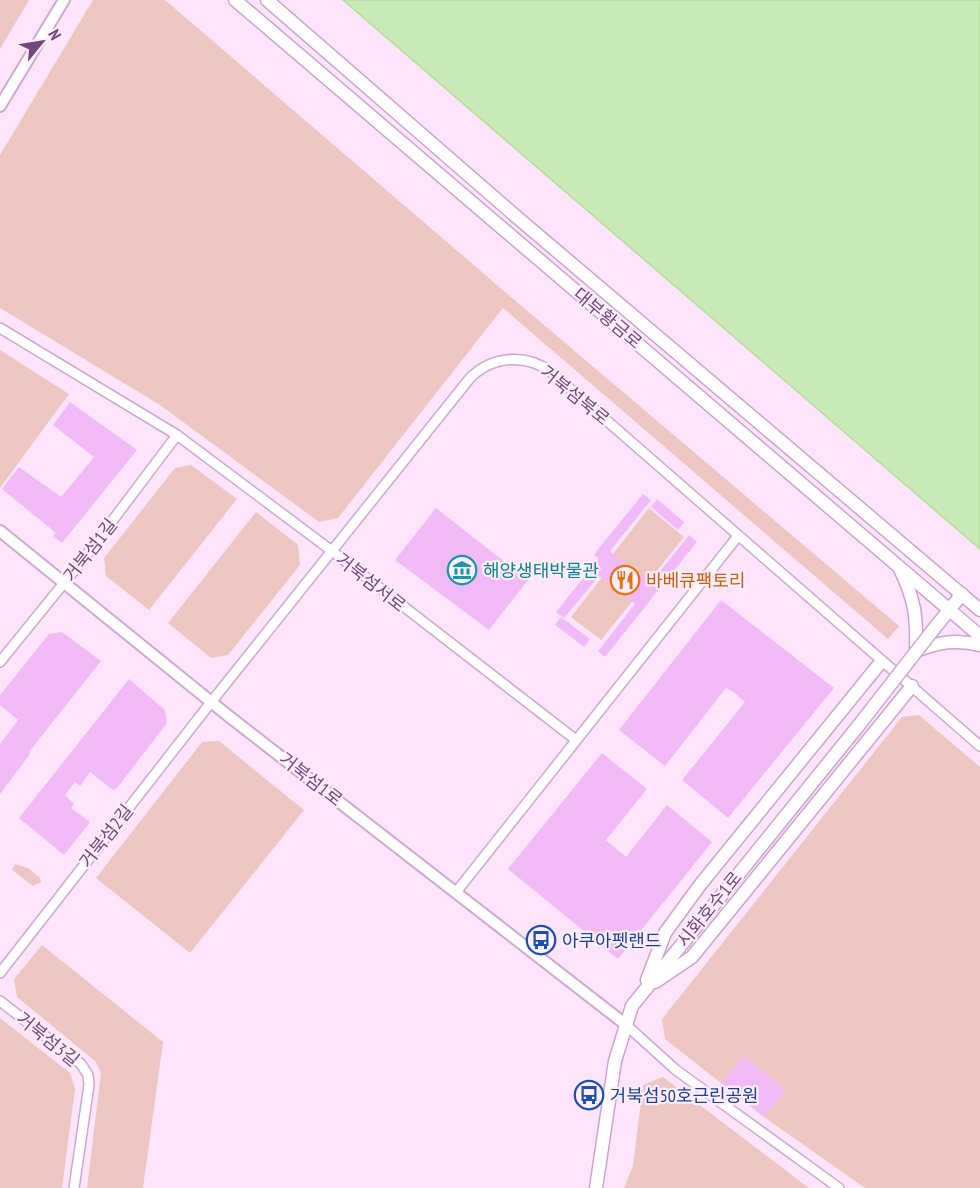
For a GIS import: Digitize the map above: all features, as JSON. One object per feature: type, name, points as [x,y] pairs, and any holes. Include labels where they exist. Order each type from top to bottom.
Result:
[{"type":"main road","name":"대부황금로","points":[[235,0],[980,636]]},
{"type":"main road","name":"대부황금로","points":[[267,0],[519,219],[980,610]]},
{"type":"main road","points":[[897,564],[913,596],[916,614],[916,651],[937,643],[953,641],[980,645]]},
{"type":"main road","points":[[949,610],[962,594]]},
{"type":"main road","name":"시화호수1로","points":[[596,1188],[615,1061],[632,1006],[949,610]]},
{"type":"main road","points":[[644,990],[665,933],[700,885],[881,662]]},
{"type":"main road","points":[[644,990],[692,957],[912,686]]},
{"type":"street","points":[[0,106],[64,0]]},
{"type":"street","name":"거북섬서로","points":[[0,328],[177,435],[332,551],[576,740]]},
{"type":"street","name":"거북섬북로","points":[[212,701],[470,378],[480,369],[494,362],[511,359],[533,362],[551,372],[980,746]]},
{"type":"street","name":"거북섬1길","points":[[0,662],[65,582],[177,435]]},
{"type":"street","name":"거북섬1로","points":[[0,531],[212,701],[625,1024]]},
{"type":"street","points":[[457,891],[738,536]]},
{"type":"street","name":"거북섬2길","points":[[0,973],[212,701]]},
{"type":"street","name":"거북섬3길","points":[[0,1001],[81,1064],[88,1075],[89,1085],[75,1188]]},
{"type":"street","points":[[625,1024],[676,1070],[839,1188]]},
{"type":"shaded area","points":[[0,0],[29,0],[0,49]]},
{"type":"shaded area","points":[[93,0],[165,0],[899,626],[888,639],[503,308],[338,518],[319,522],[160,405],[0,308],[0,155]]},
{"type":"shaded area","points":[[343,0],[980,0],[980,549]]},
{"type":"shaded area","points":[[0,350],[69,394],[0,488]]},
{"type":"shaded area","points":[[191,465],[237,499],[149,610],[106,576],[104,558],[175,468]]},
{"type":"shaded area","points":[[649,508],[684,537],[601,640],[571,617],[606,572],[602,568]]},
{"type":"shaded area","points":[[256,512],[298,545],[300,565],[228,655],[211,658],[168,623]]},
{"type":"shaded area","points":[[919,715],[980,767],[980,1188],[865,1188],[764,1117],[665,1039],[662,1019],[902,717]]},
{"type":"shaded area","points":[[219,741],[304,810],[190,953],[96,878],[202,742]]},
{"type":"shaded area","points":[[15,864],[28,868],[40,878],[41,882],[33,886],[12,870]]},
{"type":"shaded area","points":[[42,945],[163,1042],[143,1188],[87,1188],[101,1073],[95,1061],[17,997],[14,979]]},
{"type":"shaded area","points":[[0,1018],[70,1073],[75,1089],[62,1188],[0,1188]]},
{"type":"shaded area","points":[[663,1077],[809,1188],[624,1188],[633,1166],[643,1085]]},
{"type":"building","points":[[70,402],[137,450],[62,543],[53,536],[56,533],[2,489],[19,467],[61,497],[94,457],[53,425]]},
{"type":"building","points":[[643,494],[651,500],[610,551],[651,583],[689,535],[697,542],[605,657],[598,651],[635,604],[599,576],[564,618],[556,612],[599,558],[594,555],[599,548]]},
{"type":"building","points":[[657,499],[684,522],[678,530],[651,507]]},
{"type":"building","name":"해양생태박물관","points":[[436,508],[528,580],[489,630],[395,560]]},
{"type":"building","points":[[721,600],[834,688],[728,818],[682,780],[745,702],[732,691],[726,688],[665,766],[619,730]]},
{"type":"building","points":[[561,617],[590,639],[584,647],[555,625]]},
{"type":"building","points":[[62,632],[101,661],[29,752],[30,754],[0,794],[0,744],[18,720],[0,705],[0,695],[49,634]]},
{"type":"building","points":[[129,679],[165,710],[167,723],[117,788],[113,790],[90,772],[80,786],[75,782],[65,795],[74,804],[71,808],[90,822],[64,855],[19,818]]},
{"type":"building","points":[[602,753],[647,789],[606,840],[626,857],[667,805],[712,842],[618,959],[508,869]]},
{"type":"building","points":[[744,1056],[786,1090],[764,1117],[722,1083]]},
{"type":"place","name":"해양생태박물관","points":[[462,570]]},
{"type":"place","name":"바베큐팩토리","points":[[625,580]]},
{"type":"place","name":"아쿠아펫랜드","points":[[541,940]]},
{"type":"place","name":"거북섬50호근린공원","points":[[589,1095]]}]
